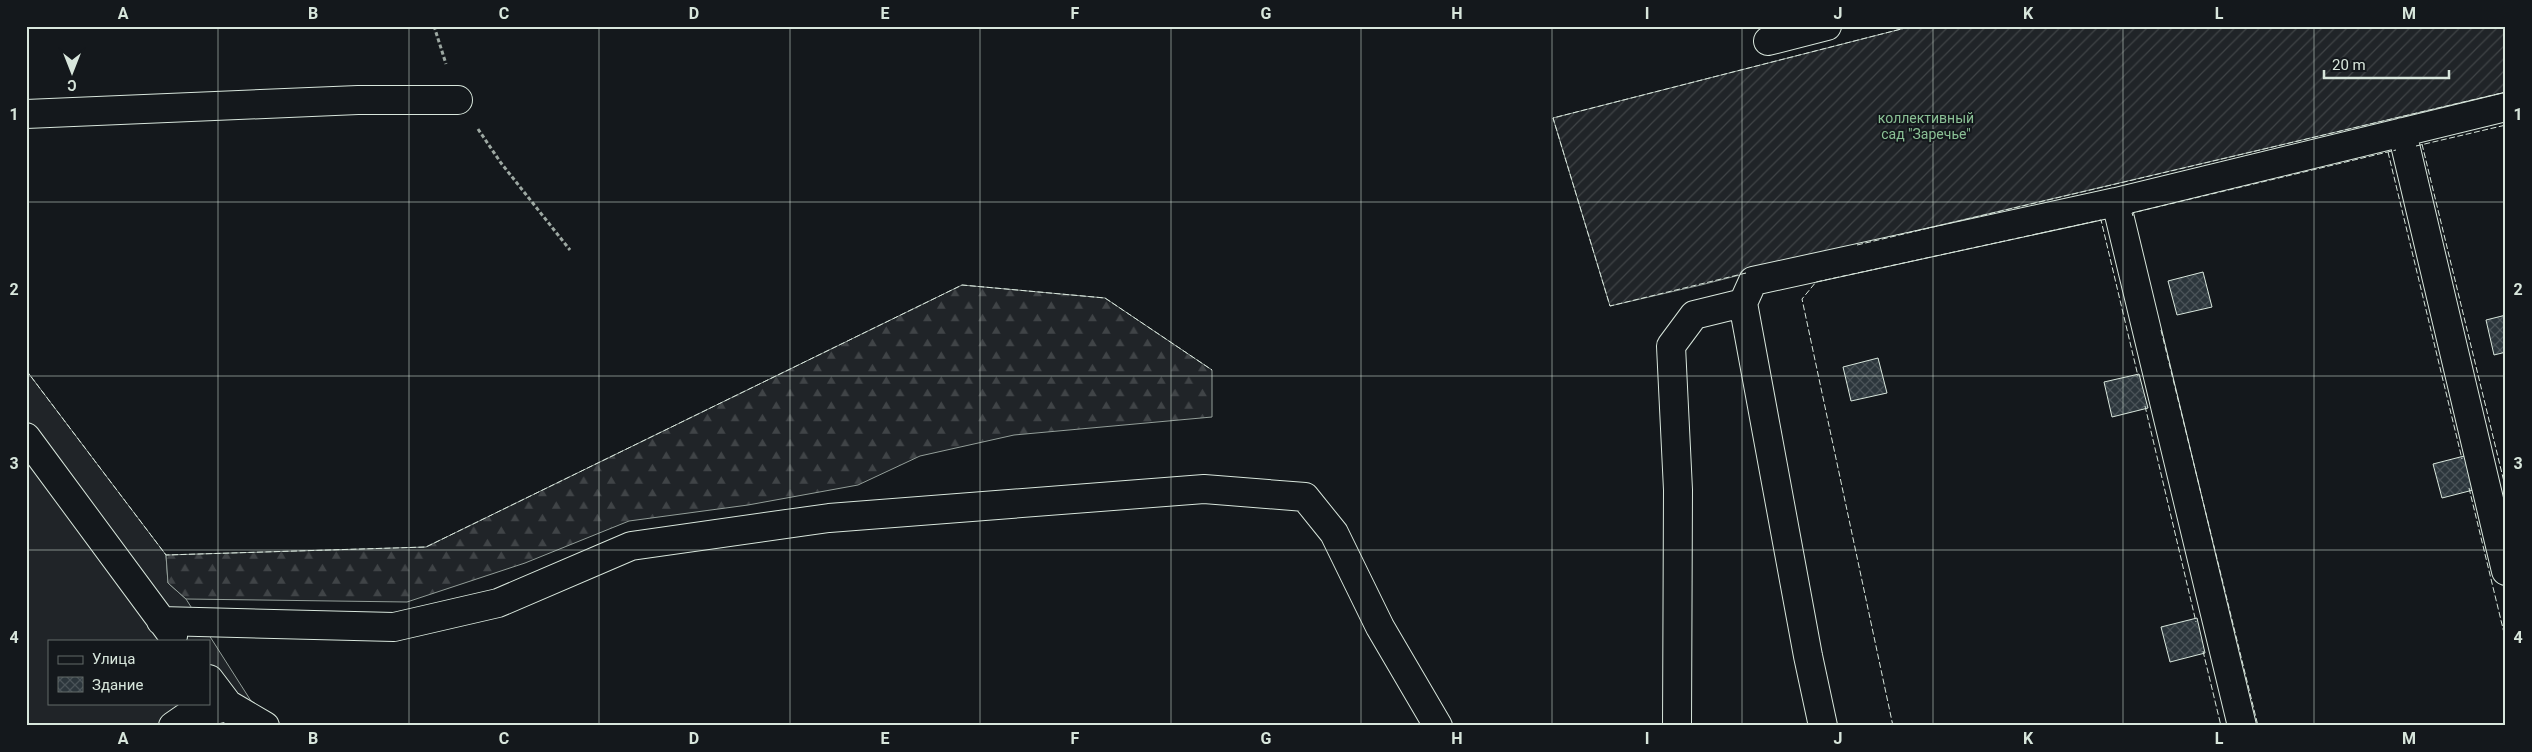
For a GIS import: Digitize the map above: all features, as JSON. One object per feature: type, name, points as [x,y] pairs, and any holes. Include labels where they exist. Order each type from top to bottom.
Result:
[{"type":"lane","points":[[1768,41],[1827,26]]},
{"type":"lane","points":[[26,114],[358,100],[458,100]]},
{"type":"lane","points":[[1823,726],[1808,656],[1743,303],[1753,281],[2116,202],[2506,107]]},
{"type":"lane","points":[[2402,132],[2506,570]]},
{"type":"lane","points":[[2116,202],[2242,726]]},
{"type":"lane","points":[[1677,726],[1678,490],[1671,346],[1694,315],[1743,303]]},
{"type":"lane","points":[[26,437],[144,594],[169,631],[394,627],[498,603],[631,546],[829,518],[1204,489],[1305,497],[1334,533],[1380,627],[1438,726]]},
{"type":"lane","points":[[210,680],[237,716]]},
{"type":"lane","points":[[173,726],[186,717],[237,716],[265,726]]},
{"type":"path","points":[[458,100],[500,163],[570,250]]},
{"type":"green space","name":"коллективный сад \"Заречье\"","points":[[1913,26],[2506,26],[2506,92],[1868,242],[1701,285],[1610,306],[1553,118]]},
{"type":"green space","points":[[962,285],[1105,298],[1212,370],[1212,417],[1014,435],[920,456],[858,485],[748,505],[629,521],[525,563],[407,602],[186,599],[168,583],[166,555],[426,547]]},
{"type":"green space","points":[[26,370],[166,555],[168,583],[186,599],[267,726],[26,726]]},
{"type":"building","points":[[2203,272],[2212,307],[2177,315],[2168,281]]},
{"type":"building","points":[[2506,315],[2506,352],[2494,355],[2486,320]]},
{"type":"building","points":[[1878,358],[1887,393],[1851,401],[1843,367]]},
{"type":"building","points":[[2139,374],[2148,408],[2112,417],[2104,382]]},
{"type":"building","points":[[2468,455],[2477,489],[2442,498],[2433,464]]},
{"type":"building","points":[[2197,618],[2205,653],[2170,662],[2161,627]]},
{"type":"fence","points":[[1746,273],[1610,306],[1553,118],[1913,26]]},
{"type":"fence","points":[[1857,245],[2506,92]]},
{"type":"fence","points":[[2416,146],[2506,125]]},
{"type":"fence","points":[[2422,144],[2506,490]]},
{"type":"fence","points":[[2133,216],[2132,213],[2396,150]]},
{"type":"fence","points":[[2388,152],[2462,459]]},
{"type":"fence","points":[[1893,726],[1802,299],[1816,282],[2101,220],[2138,376]]},
{"type":"fence","points":[[26,370],[166,555],[426,547],[962,285],[1105,298],[1212,370]]},
{"type":"fence","points":[[2161,330],[2258,726]]},
{"type":"fence","points":[[2145,406],[2196,622]]},
{"type":"fence","points":[[2469,488],[2506,641]]},
{"type":"fence","points":[[2203,651],[2221,726]]}]
